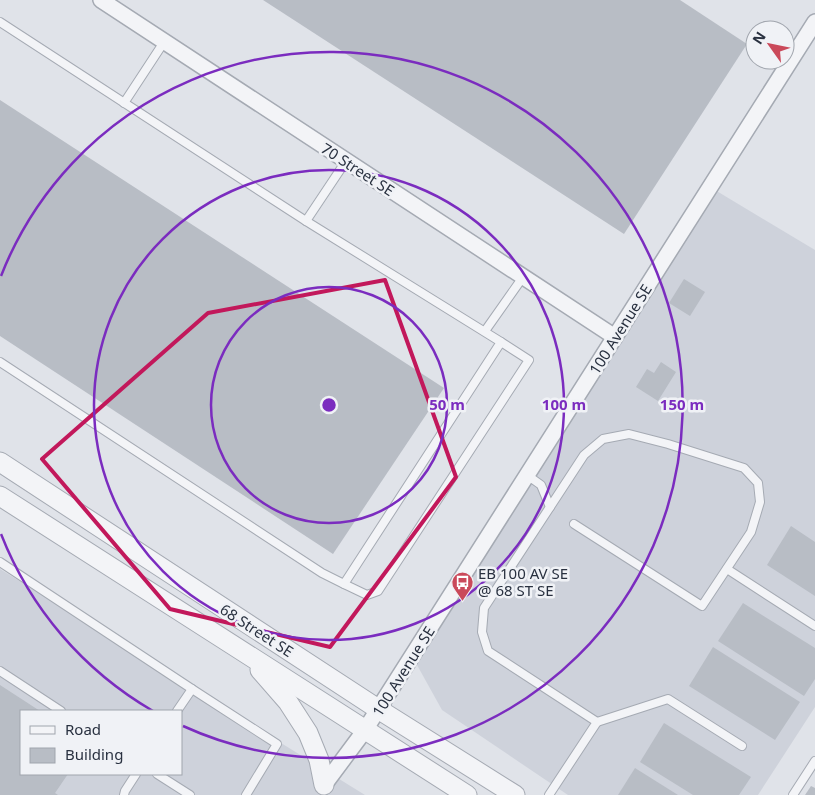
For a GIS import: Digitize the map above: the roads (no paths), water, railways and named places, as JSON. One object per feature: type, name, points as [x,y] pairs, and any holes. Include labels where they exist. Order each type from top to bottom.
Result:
[{"type":"street","name":"70 Street SE","points":[[101,0],[615,337]]},
{"type":"street","name":"100 Avenue SE","points":[[322,787],[365,730],[815,22]]},
{"type":"street","name":"68 Street SE","points":[[0,462],[378,709],[516,795]]},
{"type":"street","name":"68 Street SE","points":[[0,496],[467,795]]},
{"type":"street","points":[[242,651],[288,702],[308,733],[319,760],[322,787]]},
{"type":"lane","points":[[0,22],[306,221],[529,360],[378,591],[367,594],[322,573],[0,362]]},
{"type":"lane","points":[[124,103],[164,42]]},
{"type":"lane","points":[[306,221],[346,161]]},
{"type":"lane","points":[[485,331],[523,277]]},
{"type":"lane","points":[[344,584],[501,342]]},
{"type":"lane","points":[[574,524],[702,606],[751,532],[760,502],[758,483],[744,468],[629,434],[603,440],[584,455],[484,608],[482,632],[488,651],[597,722]]},
{"type":"lane","points":[[527,475],[541,485],[550,507]]},
{"type":"lane","points":[[0,562],[277,744],[246,795]]},
{"type":"lane","points":[[727,569],[815,626]]},
{"type":"lane","points":[[0,671],[59,710]]},
{"type":"lane","points":[[178,710],[192,689]]},
{"type":"lane","points":[[549,795],[597,722],[668,699],[742,746]]},
{"type":"lane","points":[[793,795],[815,761]]},
{"type":"lane","points":[[124,795],[135,775]]},
{"type":"lane","points":[[159,775],[190,795]]},
{"type":"place","name":"EB 100 AV SE @ 68 ST SE","points":[[462,601]]}]
